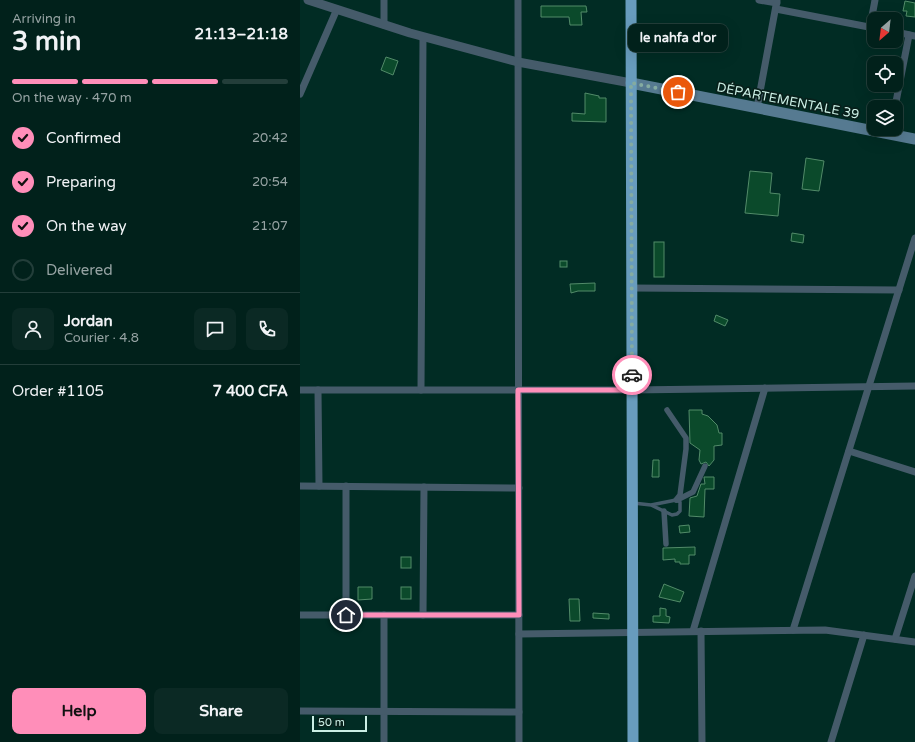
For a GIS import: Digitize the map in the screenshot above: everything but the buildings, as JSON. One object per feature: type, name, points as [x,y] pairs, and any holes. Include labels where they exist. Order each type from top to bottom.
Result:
[{"type":"highway","points":[[631,0],[633,742]]},
{"type":"main road","name":"DÉPARTEMENTALE 39","points":[[631,83],[867,128]]},
{"type":"main road","name":"DÉPARTEMENTALE 39","points":[[903,136],[915,139]]},
{"type":"street","points":[[308,0],[423,37],[518,62],[631,83]]},
{"type":"street","points":[[384,0],[384,25]]},
{"type":"street","points":[[518,0],[519,742]]},
{"type":"street","points":[[759,0],[867,27]]},
{"type":"street","points":[[874,12],[875,0]]},
{"type":"street","points":[[757,108],[777,4]]},
{"type":"street","points":[[300,94],[336,9]]},
{"type":"street","points":[[897,100],[912,35]]},
{"type":"street","points":[[421,390],[423,37]]},
{"type":"street","points":[[793,630],[915,238]]},
{"type":"street","points":[[632,288],[899,290]]},
{"type":"street","points":[[300,390],[632,390],[915,386]]},
{"type":"street","points":[[693,631],[765,388]]},
{"type":"street","points":[[318,390],[319,486]]},
{"type":"street","points":[[667,410],[686,438],[680,495],[676,500]]},
{"type":"street","points":[[849,451],[915,472]]},
{"type":"street","points":[[676,500],[692,492],[705,466]]},
{"type":"street","points":[[300,486],[519,488]]},
{"type":"street","points":[[346,486],[346,615]]},
{"type":"street","points":[[424,487],[424,615]]},
{"type":"street","points":[[664,510],[666,544]]},
{"type":"street","points":[[895,639],[915,576]]},
{"type":"street","points":[[300,615],[519,615]]},
{"type":"street","points":[[384,615],[384,742]]},
{"type":"street","points":[[519,634],[825,630],[915,642]]},
{"type":"street","points":[[701,631],[702,742]]},
{"type":"street","points":[[831,742],[864,635]]},
{"type":"street","points":[[300,711],[519,712]]},
{"type":"lane","points":[[632,503],[651,505],[672,515],[677,514],[680,511],[680,505],[676,500],[651,505]]},
{"type":"way so far","points":[[632,375],[631,83],[678,92]]},
{"type":"place","name":"le nahfa d'or","points":[[678,92]]},
{"type":"route","points":[[346,615],[519,615],[518,390],[632,390],[632,375]]}]
